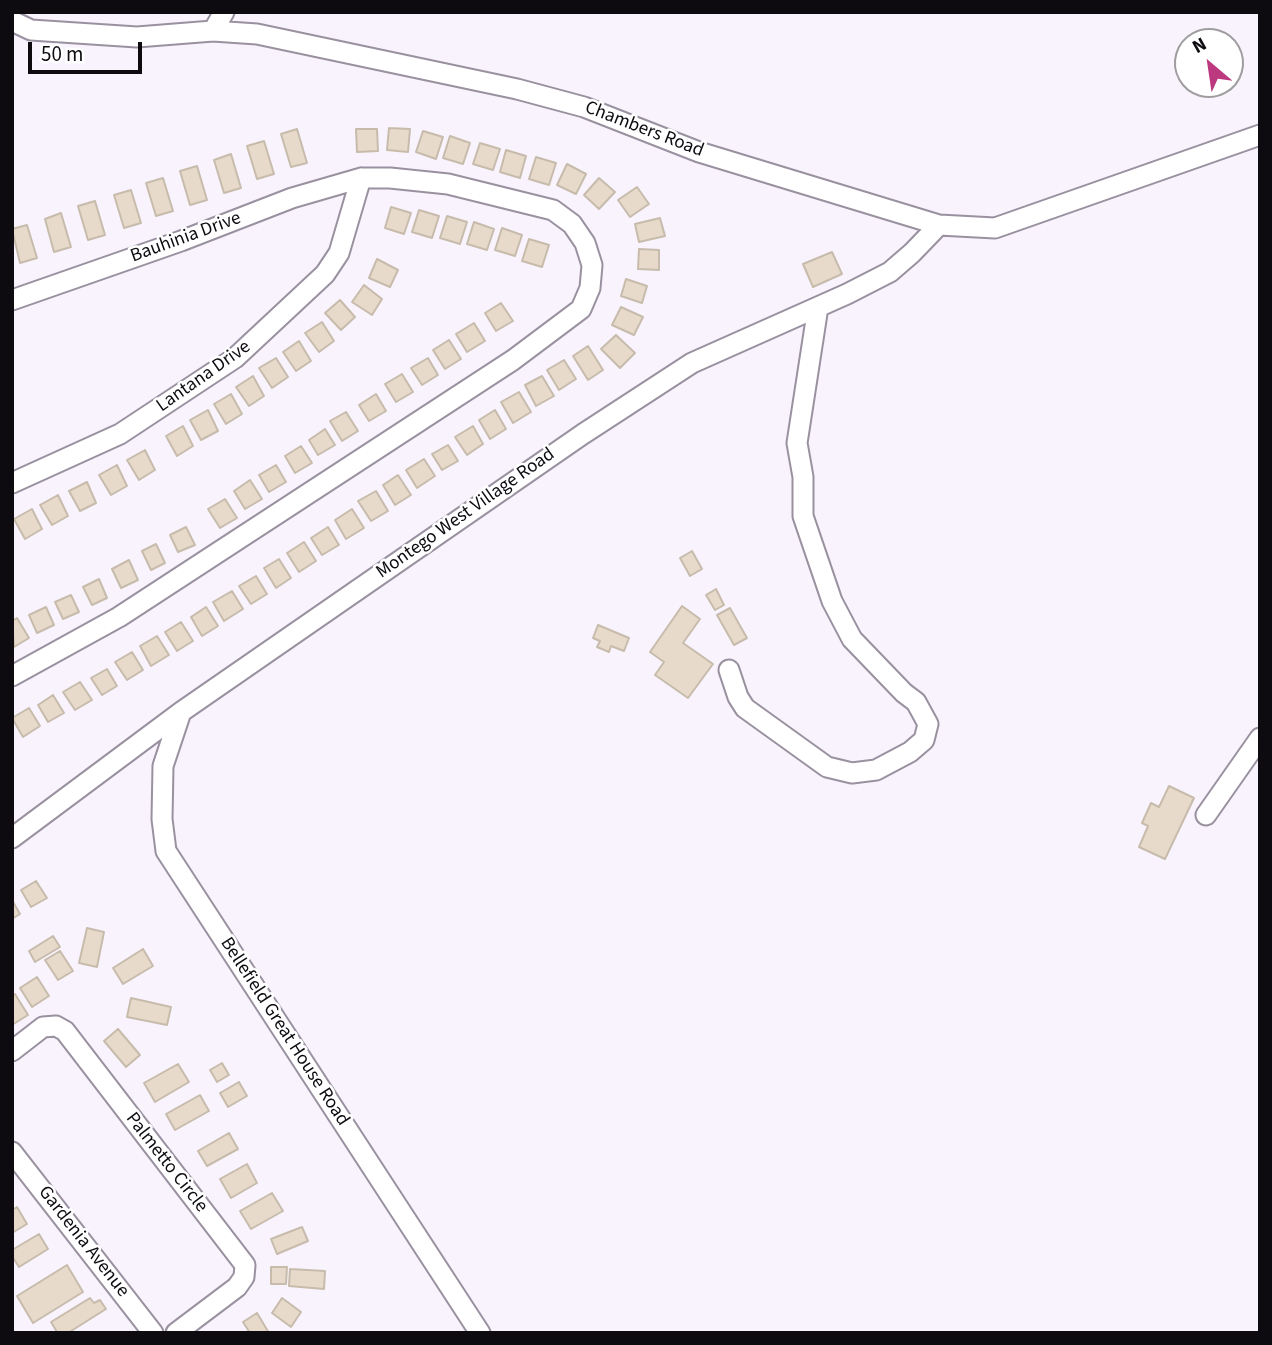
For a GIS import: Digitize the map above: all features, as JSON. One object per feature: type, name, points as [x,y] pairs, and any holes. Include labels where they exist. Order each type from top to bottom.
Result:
[{"type":"street","points":[[214,31],[224,12]]},
{"type":"street","name":"Chambers Road","points":[[12,21],[31,30],[137,37],[214,31],[257,34],[424,69],[584,107],[699,152],[939,225],[995,228],[1260,135]]},
{"type":"street","name":"Bauhinia Drive","points":[[12,300],[181,241],[292,198],[361,178],[448,184],[553,210],[572,224],[585,243],[592,265],[590,288],[581,309],[513,360],[130,610],[12,676]]},
{"type":"street","name":"Lantana Drive","points":[[12,483],[120,434],[235,358],[325,274],[339,253],[361,178]]},
{"type":"street","name":"Montego West Village Road","points":[[12,838],[181,712],[571,442],[692,363],[890,272],[939,225]]},
{"type":"street","points":[[729,670],[738,697],[745,708],[827,767],[852,773],[876,770],[910,752],[924,740],[928,724],[916,702],[852,639],[832,601],[803,516],[803,477],[797,443],[818,307]]},
{"type":"street","name":"Bellefield Great House Road","points":[[181,712],[163,766],[162,819],[166,851],[480,1333]]},
{"type":"street","points":[[1206,815],[1260,738]]},
{"type":"street","name":"Palmetto Circle","points":[[12,1051],[43,1027],[56,1026],[65,1031],[245,1265],[244,1277],[237,1287],[176,1333]]},
{"type":"street","name":"Gardenia Avenue","points":[[12,1152],[153,1333]]},
{"type":"building","points":[[389,128],[410,129],[408,152],[387,150]]},
{"type":"building","points":[[297,129],[307,163],[291,167],[281,134]]},
{"type":"building","points":[[356,129],[377,129],[378,151],[357,152]]},
{"type":"building","points":[[423,131],[443,137],[436,159],[416,152]]},
{"type":"building","points":[[450,136],[470,143],[463,164],[443,158]]},
{"type":"building","points":[[264,141],[274,174],[257,179],[247,146]]},
{"type":"building","points":[[480,143],[500,149],[493,170],[473,164]]},
{"type":"building","points":[[506,150],[526,156],[520,178],[500,172]]},
{"type":"building","points":[[231,154],[241,188],[224,193],[214,160]]},
{"type":"building","points":[[536,157],[556,163],[549,185],[529,179]]},
{"type":"building","points":[[567,164],[586,174],[576,194],[557,185]]},
{"type":"building","points":[[197,166],[207,200],[190,205],[180,171]]},
{"type":"building","points":[[163,178],[173,211],[156,216],[146,183]]},
{"type":"building","points":[[599,178],[615,192],[599,209],[584,195]]},
{"type":"building","points":[[637,187],[649,204],[630,217],[618,200]]},
{"type":"building","points":[[131,190],[141,223],[124,228],[114,195]]},
{"type":"building","points":[[95,201],[105,235],[88,240],[78,206]]},
{"type":"building","points":[[391,207],[411,213],[404,234],[385,228]]},
{"type":"building","points":[[419,210],[439,216],[432,238],[412,232]]},
{"type":"building","points":[[61,213],[71,247],[54,252],[45,219]]},
{"type":"building","points":[[447,216],[467,222],[460,244],[440,238]]},
{"type":"building","points":[[660,218],[665,236],[639,242],[635,224]]},
{"type":"building","points":[[474,222],[494,229],[487,250],[467,244]]},
{"type":"building","points":[[27,225],[37,258],[20,263],[12,229]]},
{"type":"building","points":[[502,228],[522,235],[515,256],[495,250]]},
{"type":"building","points":[[529,239],[549,245],[542,267],[522,261]]},
{"type":"building","points":[[639,249],[659,250],[659,270],[638,269]]},
{"type":"building","points":[[832,252],[842,274],[813,287],[803,264]]},
{"type":"building","points":[[377,259],[398,270],[390,287],[369,278]]},
{"type":"building","points":[[626,279],[647,286],[642,303],[621,296]]},
{"type":"building","points":[[364,285],[382,299],[372,315],[352,302]]},
{"type":"building","points":[[340,300],[355,317],[341,330],[325,313]]},
{"type":"building","points":[[501,303],[513,321],[496,331],[485,313]]},
{"type":"building","points":[[621,307],[643,317],[634,335],[612,325]]},
{"type":"building","points":[[322,322],[334,341],[319,352],[305,333]]},
{"type":"building","points":[[474,323],[485,341],[467,352],[456,334]]},
{"type":"building","points":[[616,335],[635,353],[620,368],[601,349]]},
{"type":"building","points":[[449,340],[461,359],[445,369],[433,350]]},
{"type":"building","points":[[299,341],[311,361],[296,371],[283,352]]},
{"type":"building","points":[[588,346],[603,370],[588,380],[573,356]]},
{"type":"building","points":[[276,358],[288,377],[272,388],[259,368]]},
{"type":"building","points":[[428,358],[438,375],[422,385],[411,368]]},
{"type":"building","points":[[564,360],[576,379],[559,390],[547,370]]},
{"type":"building","points":[[402,374],[413,392],[396,402],[385,384]]},
{"type":"building","points":[[253,376],[264,396],[249,406],[236,387]]},
{"type":"building","points":[[542,376],[554,396],[536,406],[525,385]]},
{"type":"building","points":[[519,392],[531,412],[513,423],[501,402]]},
{"type":"building","points":[[231,394],[242,414],[226,424],[214,404]]},
{"type":"building","points":[[376,394],[386,411],[369,421],[359,405]]},
{"type":"building","points":[[208,410],[218,431],[201,440],[190,420]]},
{"type":"building","points":[[495,410],[506,429],[490,439],[479,420]]},
{"type":"building","points":[[346,412],[358,431],[342,441],[330,421]]},
{"type":"building","points":[[183,426],[193,446],[177,456],[166,436]]},
{"type":"building","points":[[473,426],[483,444],[467,455],[455,437]]},
{"type":"building","points":[[325,429],[335,445],[318,455],[309,440]]},
{"type":"building","points":[[448,445],[458,461],[442,470],[432,454]]},
{"type":"building","points":[[301,446],[312,463],[295,473],[285,456]]},
{"type":"building","points":[[145,450],[155,470],[139,480],[127,460]]},
{"type":"building","points":[[424,459],[435,476],[417,488],[406,470]]},
{"type":"building","points":[[117,465],[127,486],[111,495],[99,475]]},
{"type":"building","points":[[276,465],[286,482],[269,492],[259,475]]},
{"type":"building","points":[[398,475],[411,495],[395,505],[383,485]]},
{"type":"building","points":[[250,480],[262,499],[245,509],[234,491]]},
{"type":"building","points":[[87,482],[96,503],[80,511],[69,491]]},
{"type":"building","points":[[376,491],[388,511],[371,521],[358,501]]},
{"type":"building","points":[[58,495],[68,516],[52,525],[40,505]]},
{"type":"building","points":[[225,499],[237,518],[220,528],[208,509]]},
{"type":"building","points":[[32,509],[42,529],[25,539],[14,519]]},
{"type":"building","points":[[352,509],[364,528],[346,539],[335,520]]},
{"type":"building","points":[[186,527],[195,545],[178,552],[170,535]]},
{"type":"building","points":[[328,527],[339,545],[322,555],[311,538]]},
{"type":"building","points":[[304,542],[316,561],[299,572],[287,553]]},
{"type":"building","points":[[156,544],[165,563],[151,570],[142,551]]},
{"type":"building","points":[[692,551],[702,569],[690,576],[680,558]]},
{"type":"building","points":[[279,559],[291,578],[276,588],[264,568]]},
{"type":"building","points":[[129,560],[138,580],[121,588],[112,569]]},
{"type":"building","points":[[256,576],[267,594],[251,604],[239,586]]},
{"type":"building","points":[[99,579],[107,598],[92,605],[83,587]]},
{"type":"building","points":[[716,589],[724,605],[715,610],[706,595]]},
{"type":"building","points":[[232,591],[243,609],[224,621],[213,602]]},
{"type":"building","points":[[71,595],[79,612],[63,619],[55,602]]},
{"type":"building","points":[[682,606],[700,619],[683,643],[713,664],[688,698],[655,675],[664,662],[650,652]]},
{"type":"building","points":[[46,607],[54,625],[37,633],[29,615]]},
{"type":"building","points":[[206,607],[218,626],[202,636],[191,617]]},
{"type":"building","points":[[730,608],[747,638],[734,645],[717,615]]},
{"type":"building","points":[[17,618],[29,638],[14,647],[12,621]]},
{"type":"building","points":[[181,622],[193,641],[177,651],[165,632]]},
{"type":"building","points":[[598,625],[629,638],[624,651],[611,646],[609,652],[597,647],[600,641],[593,638]]},
{"type":"building","points":[[157,636],[169,655],[151,666],[140,646]]},
{"type":"building","points":[[132,652],[143,670],[127,680],[115,662]]},
{"type":"building","points":[[107,669],[117,686],[102,695],[91,678]]},
{"type":"building","points":[[80,682],[92,700],[75,710],[63,692]]},
{"type":"building","points":[[53,695],[64,713],[48,722],[38,705]]},
{"type":"building","points":[[29,708],[40,726],[23,737],[12,718]]},
{"type":"building","points":[[1169,786],[1194,798],[1165,859],[1139,847],[1148,826],[1142,823],[1151,803],[1159,807]]},
{"type":"building","points":[[36,881],[47,898],[31,907],[21,890]]},
{"type":"building","points":[[12,900],[20,914],[12,919]]},
{"type":"building","points":[[87,928],[104,932],[97,967],[79,963]]},
{"type":"building","points":[[53,936],[60,947],[35,962],[29,951]]},
{"type":"building","points":[[143,949],[153,966],[123,984],[113,968]]},
{"type":"building","points":[[60,951],[73,971],[58,980],[45,960]]},
{"type":"building","points":[[37,977],[49,996],[32,1007],[20,988]]},
{"type":"building","points":[[15,994],[28,1015],[12,1025],[12,996]]},
{"type":"building","points":[[131,998],[171,1007],[167,1025],[127,1017]]},
{"type":"building","points":[[118,1029],[140,1055],[126,1067],[104,1041]]},
{"type":"building","points":[[222,1063],[229,1075],[217,1082],[210,1070]]},
{"type":"building","points":[[178,1064],[189,1082],[155,1102],[144,1083]]},
{"type":"building","points":[[239,1082],[247,1096],[228,1107],[220,1093]]},
{"type":"building","points":[[200,1095],[209,1111],[175,1130],[166,1114]]},
{"type":"building","points":[[229,1133],[238,1149],[207,1166],[198,1151]]},
{"type":"building","points":[[247,1164],[257,1183],[231,1198],[220,1179]]},
{"type":"building","points":[[272,1193],[283,1211],[251,1229],[240,1211]]},
{"type":"building","points":[[17,1207],[27,1224],[12,1233],[12,1210]]},
{"type":"building","points":[[302,1227],[308,1241],[277,1254],[271,1239]]},
{"type":"building","points":[[39,1234],[48,1249],[19,1267],[12,1256],[12,1250]]},
{"type":"building","points":[[67,1265],[83,1292],[33,1323],[17,1296]]},
{"type":"building","points":[[271,1267],[287,1267],[286,1284],[271,1284]]},
{"type":"building","points":[[290,1269],[325,1271],[324,1289],[289,1286]]},
{"type":"building","points":[[90,1298],[94,1303],[100,1300],[106,1309],[68,1333],[55,1333],[57,1332],[51,1322]]},
{"type":"building","points":[[282,1298],[301,1312],[291,1327],[272,1313]]},
{"type":"building","points":[[257,1313],[269,1333],[250,1333],[243,1322]]}]
